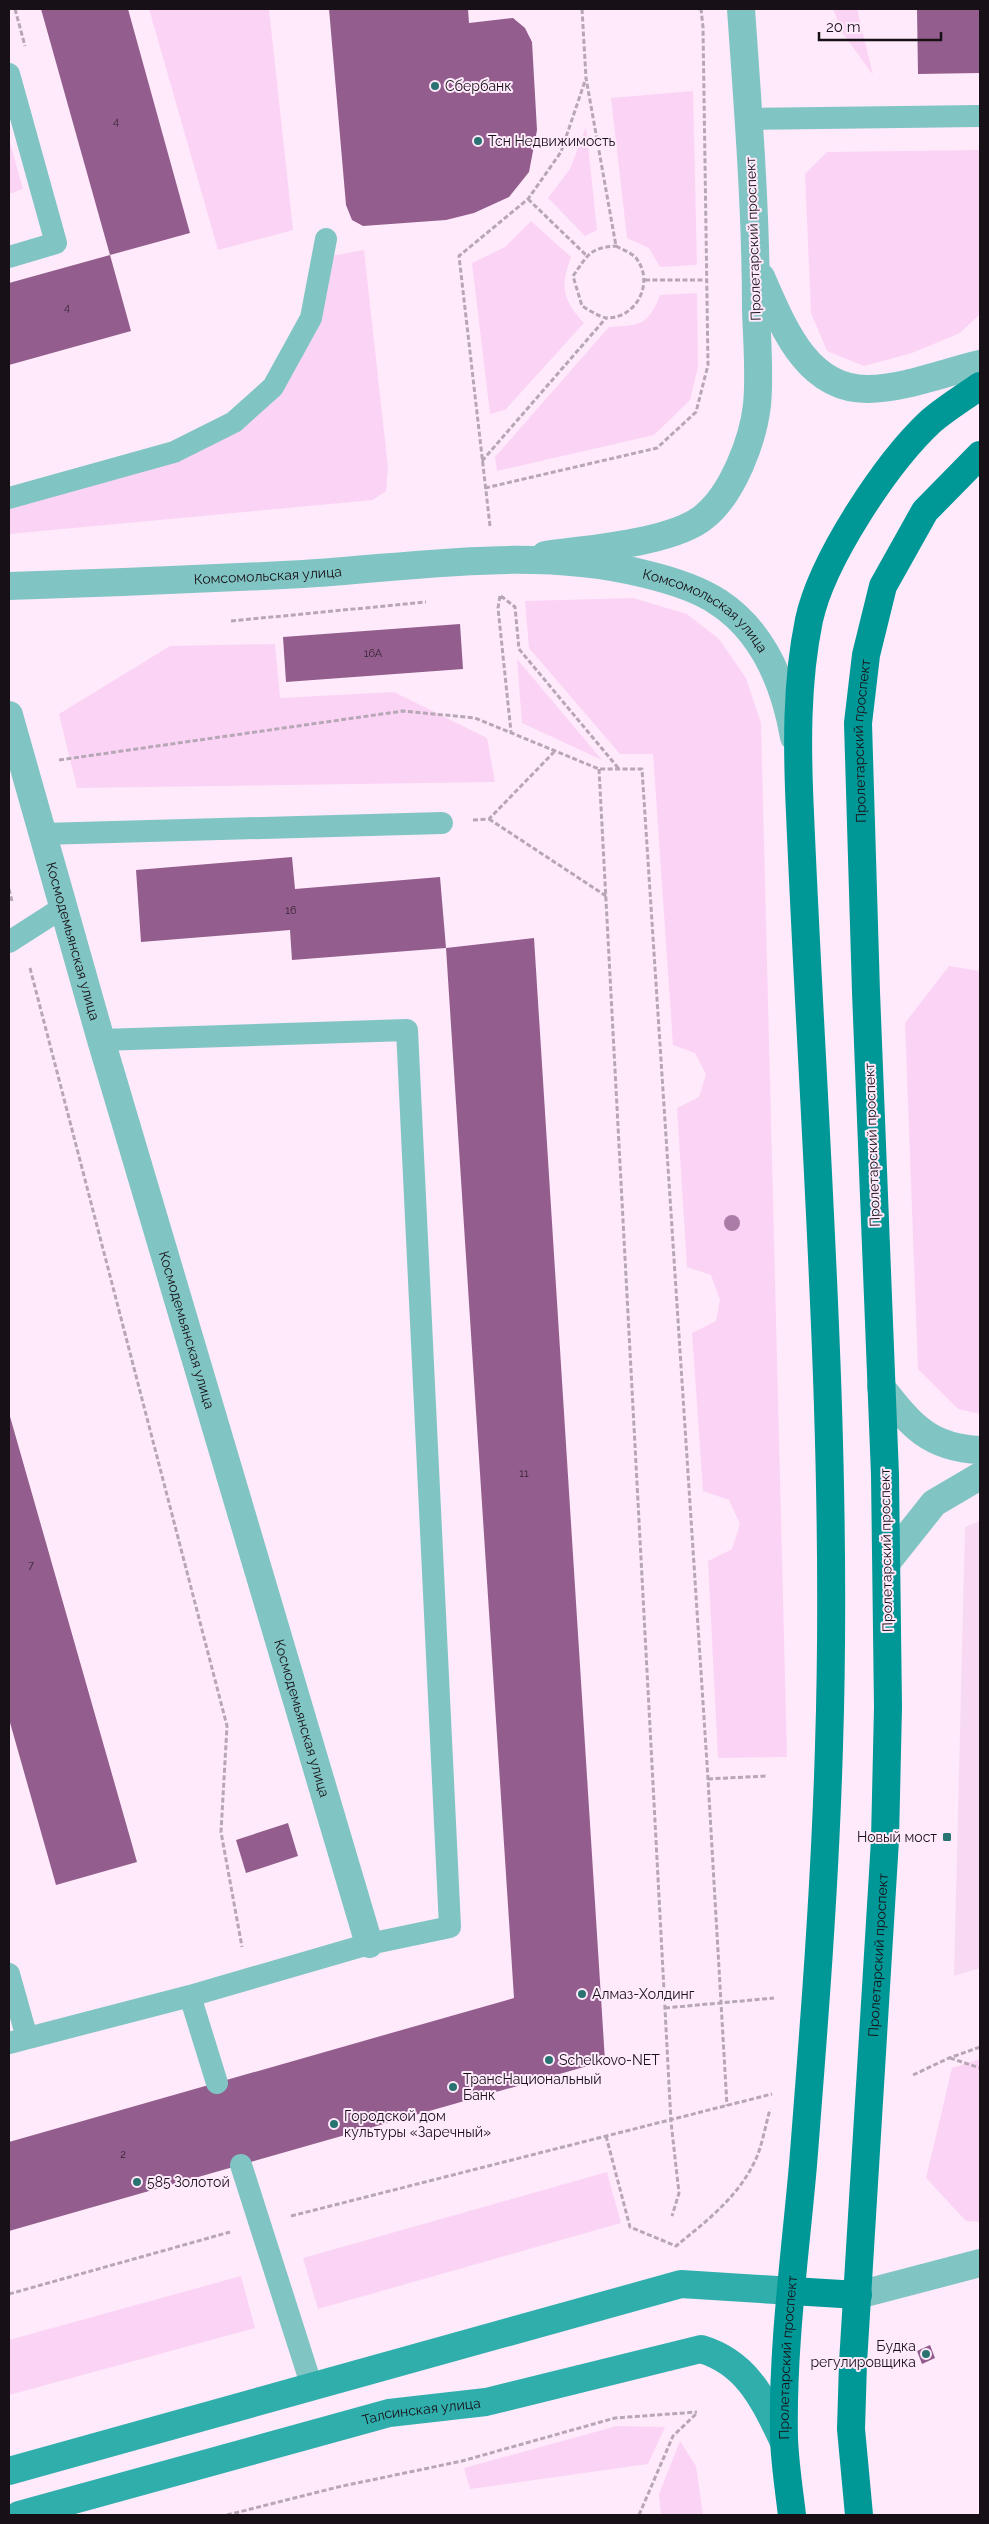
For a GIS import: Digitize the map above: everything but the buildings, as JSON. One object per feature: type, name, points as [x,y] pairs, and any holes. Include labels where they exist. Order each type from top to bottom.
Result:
[{"type":"main road","name":"Пролетарский проспект","points":[[792,2515],[784,2442],[786,2367],[810,2073],[829,1748],[832,1558],[823,1289],[798,762],[800,692],[810,619],[829,570],[855,519],[910,444],[932,421],[980,386]]},
{"type":"main road","name":"Пролетарский проспект","points":[[859,2515],[851,2430],[885,1840],[888,1707],[881,1387],[858,723],[866,655],[884,586],[925,511],[980,455]]},
{"type":"main road","points":[[9,2472],[681,2284],[858,2294]]},
{"type":"main road","name":"Талсинская улица","points":[[19,2515],[65,2509],[389,2413],[486,2402],[701,2350],[716,2354],[736,2366],[751,2383],[767,2407],[784,2442]]},
{"type":"street","name":"Пролетарский проспект","points":[[739,466],[751,436],[757,404],[756,266],[741,9]]},
{"type":"street","points":[[756,266],[779,317],[799,351],[819,373],[836,383],[867,389],[898,384],[980,364]]},
{"type":"street","name":"Комсомольская улица","points":[[9,586],[230,578],[526,558],[647,540],[678,530],[705,517],[722,497],[739,466]]},
{"type":"street","name":"Комсомольская улица","points":[[526,558],[600,565],[630,570],[666,579],[695,590],[720,603],[760,645],[778,676],[789,713],[798,762]]},
{"type":"street","name":"Космодемьянская улица","points":[[9,715],[100,1040],[369,1944]]},
{"type":"street","points":[[881,1387],[904,1415],[940,1443],[960,1449],[980,1450]]},
{"type":"street","points":[[886,1562],[934,1503],[980,1476]]},
{"type":"street","points":[[858,2294],[980,2263]]},
{"type":"lane","points":[[9,74],[56,244],[9,257]]},
{"type":"lane","points":[[747,118],[980,116]]},
{"type":"lane","points":[[9,498],[174,452],[234,422],[273,387],[311,318],[326,239]]},
{"type":"lane","points":[[42,834],[442,823]]},
{"type":"lane","points":[[15,938],[62,908]]},
{"type":"lane","points":[[9,1974],[18,2040],[190,1996],[369,1944],[450,1927],[407,1030],[100,1040]]},
{"type":"lane","points":[[190,1996],[217,2083]]},
{"type":"lane","points":[[241,2165],[312,2387]]},
{"type":"path","points":[[582,9],[586,78],[616,246]]},
{"type":"path","points":[[586,78],[561,152],[528,199],[459,256],[485,488],[657,448],[696,412],[708,365],[708,280],[701,9]]},
{"type":"path","points":[[528,199],[587,256]]},
{"type":"path","points":[[482,461],[606,318],[626,314],[640,301],[645,280],[636,258],[616,246],[598,247],[587,256],[573,276],[582,306],[606,318]]},
{"type":"path","points":[[645,280],[708,280]]},
{"type":"path","points":[[490,596],[500,595],[515,607],[519,649],[620,770]]},
{"type":"path","points":[[500,595],[498,608],[511,732]]},
{"type":"path","points":[[231,621],[430,602]]},
{"type":"path","points":[[22,762],[72,759],[403,711],[475,718],[599,769],[642,769],[708,1779],[727,2106]]},
{"type":"path","points":[[489,819],[554,752]]},
{"type":"path","points":[[599,769],[670,2122],[679,2193],[672,2216]]},
{"type":"path","points":[[442,823],[489,819],[606,896]]},
{"type":"path","points":[[9,889],[15,938],[227,1726],[221,1832],[248,1979]]},
{"type":"path","points":[[708,1779],[767,1776]]},
{"type":"path","points":[[665,2008],[774,1998]]},
{"type":"path","points":[[913,2075],[949,2058],[980,2047]]},
{"type":"path","points":[[949,2058],[980,2068]]},
{"type":"path","points":[[606,2136],[630,2228],[676,2246],[715,2214],[740,2187],[758,2154],[776,2085]]},
{"type":"path","points":[[9,2294],[260,2224],[606,2136],[670,2122],[774,2094]]},
{"type":"path","points":[[227,2515],[338,2487],[462,2461],[615,2418],[697,2412],[673,2436],[639,2515]]},
{"type":"shaded area","points":[[149,9],[269,9],[293,230],[218,250]]},
{"type":"shaded area","points":[[833,9],[857,9],[873,75],[842,32]]},
{"type":"shaded area","points":[[693,91],[697,265],[660,267],[649,248],[627,238],[611,98]]},
{"type":"shaded area","points":[[586,127],[597,230],[585,236],[548,198],[570,169]]},
{"type":"shaded area","points":[[9,139],[23,189],[9,194]]},
{"type":"shaded area","points":[[980,150],[980,314],[960,333],[912,353],[864,366],[827,351],[811,313],[805,174],[827,152]]},
{"type":"shaded area","points":[[531,221],[571,257],[565,277],[565,292],[571,307],[584,323],[505,410],[490,414],[472,263],[505,247]]},
{"type":"shaded area","points":[[364,250],[388,468],[386,491],[373,500],[9,534],[9,508],[175,458],[282,392],[331,256]]},
{"type":"shaded area","points":[[697,293],[698,367],[690,400],[654,435],[497,471],[495,457],[609,327],[628,326],[642,322],[651,313],[660,295]]},
{"type":"shaded area","points":[[633,598],[687,614],[719,639],[746,678],[761,723],[787,1757],[718,1758],[708,1561],[732,1549],[740,1524],[729,1500],[703,1491],[692,1333],[716,1321],[720,1300],[711,1275],[687,1267],[677,1108],[699,1097],[706,1074],[695,1053],[673,1045],[653,754],[620,754],[529,648],[525,601]]},
{"type":"shaded area","points":[[275,644],[280,698],[394,692],[487,738],[495,782],[77,788],[59,714],[170,646]]},
{"type":"shaded area","points":[[517,659],[602,760],[522,723]]},
{"type":"shaded area","points":[[949,966],[980,971],[980,1414],[958,1409],[918,1369],[905,1023]]},
{"type":"shaded area","points":[[980,1521],[980,1968],[954,1976],[965,1527]]},
{"type":"shaded area","points":[[980,2059],[980,2222],[966,2221],[926,2178],[952,2068]]},
{"type":"shaded area","points":[[607,2172],[621,2223],[318,2309],[303,2258]]},
{"type":"shaded area","points":[[241,2276],[255,2328],[9,2395],[9,2340]]},
{"type":"shaded area","points":[[617,2426],[665,2427],[648,2464],[470,2489],[464,2468]]},
{"type":"shaded area","points":[[680,2441],[696,2466],[703,2515],[661,2515],[659,2494]]},
{"type":"place","name":"Сбербанк","points":[[435,86]]},
{"type":"place","name":"Тсн Недвижимость","points":[[478,141]]},
{"type":"place","name":"Новый мост","points":[[947,1837]]},
{"type":"place","name":"Алмаз-Холдинг","points":[[582,1994]]},
{"type":"place","name":"Schelkovo-NET","points":[[549,2060]]},
{"type":"place","name":"ТрансНациональный Банк","points":[[453,2087]]},
{"type":"place","name":"Городской дом культуры «Заречный»","points":[[334,2124]]},
{"type":"place","name":"585 Золотой","points":[[137,2182]]},
{"type":"place","name":"Будка регулировщика","points":[[926,2354]]}]
